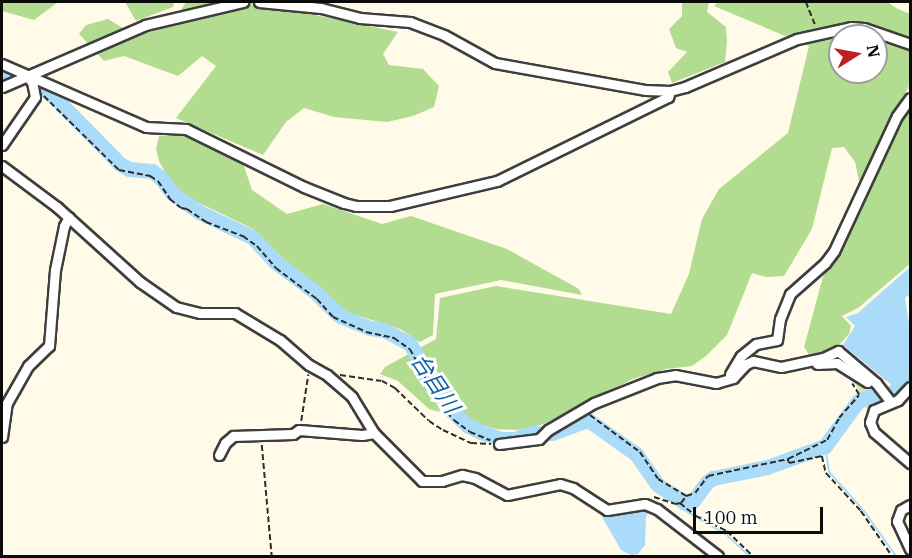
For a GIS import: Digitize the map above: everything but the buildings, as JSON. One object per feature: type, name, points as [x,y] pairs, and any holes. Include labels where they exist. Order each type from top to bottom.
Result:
[{"type":"street","points":[[2,87],[145,25],[243,2]]},
{"type":"street","points":[[259,2],[321,8],[360,18],[410,22],[444,34],[495,63],[645,90],[670,91],[774,48],[818,34],[864,28],[910,44]]},
{"type":"street","points":[[2,64],[146,127],[186,129],[304,187],[356,206],[390,206],[497,181],[668,97],[670,91]]},
{"type":"street","points":[[2,145],[35,97],[34,88],[27,76]]},
{"type":"street","points":[[705,381],[726,376],[741,356],[756,344],[777,340],[780,318],[797,287],[825,263],[834,251],[897,116],[910,98]]},
{"type":"street","points":[[2,166],[69,217],[140,282],[176,308],[200,313],[236,313],[280,340],[309,365],[327,375],[352,396],[374,433],[422,481],[442,481],[462,475],[475,478],[507,495],[560,484],[573,488],[607,510],[645,504],[657,509],[718,556]]},
{"type":"street","points":[[2,437],[7,403],[28,366],[49,346],[55,270],[64,226],[69,217]]},
{"type":"street","points":[[499,444],[546,434],[594,403],[657,378],[675,375],[705,381],[727,380],[753,361],[781,367],[822,358],[838,351],[879,387],[891,402]]},
{"type":"street","points":[[910,387],[898,400],[874,410],[871,427],[910,463]]},
{"type":"street","points":[[219,455],[225,443],[233,436],[293,434],[299,430],[362,435],[374,433]]},
{"type":"street","points":[[910,506],[901,510],[897,521],[910,549]]},
{"type":"path","points":[[806,2],[818,34]]},
{"type":"path","points":[[34,88],[119,170],[129,174],[150,176],[158,181],[170,199],[181,208],[187,209],[206,222],[243,236],[257,246],[276,268],[317,299],[333,317],[366,332],[394,339],[410,349],[441,406],[454,420],[470,432],[499,444]]},
{"type":"path","points":[[299,430],[309,365]]},
{"type":"path","points":[[327,375],[337,374],[382,381],[395,388],[429,421],[443,430],[471,443],[499,444]]},
{"type":"path","points":[[788,460],[827,440],[839,418],[859,395],[846,378]]},
{"type":"path","points":[[583,411],[640,452],[658,479],[686,496]]},
{"type":"path","points":[[262,435],[263,477],[272,556]]},
{"type":"path","points":[[753,556],[727,531],[696,516],[679,503],[685,500],[686,496],[695,493],[708,477],[788,460],[822,456],[826,472],[849,501],[861,511],[892,556]]},
{"type":"green space","points":[[2,2],[58,2],[34,20],[2,11]]},
{"type":"green space","points":[[125,2],[174,2],[173,7],[136,21]]},
{"type":"green space","points":[[186,2],[325,2],[315,15],[398,32],[383,54],[389,65],[423,69],[439,86],[434,107],[413,116],[387,122],[334,117],[304,108],[286,122],[263,155],[176,118],[216,66],[202,56],[178,76],[124,56],[104,61],[79,34],[86,25],[108,19],[136,36],[171,26]]},
{"type":"green space","points":[[682,2],[709,2],[707,12],[726,27],[725,62],[672,83],[668,72],[687,52],[676,48],[669,29],[682,16]]},
{"type":"green space","points":[[718,2],[888,2],[910,14],[910,84],[896,112],[899,122],[910,106],[910,264],[858,308],[842,316],[851,326],[849,334],[839,345],[822,356],[810,356],[804,347],[824,273],[834,259],[863,199],[855,162],[844,147],[832,148],[812,229],[784,276],[766,277],[752,273],[727,335],[692,366],[666,369],[633,379],[544,424],[518,430],[496,429],[429,409],[398,381],[380,374],[385,367],[436,339],[440,298],[496,286],[671,314],[689,274],[702,219],[719,189],[788,133],[809,46],[714,6]]},
{"type":"green space","points":[[183,134],[243,163],[252,190],[287,214],[323,204],[382,224],[411,216],[507,249],[579,289],[582,295],[501,280],[435,294],[433,335],[420,342],[400,329],[347,312],[283,259],[253,229],[189,198],[171,183],[159,161],[156,149],[159,136]]},
{"type":"green space","points":[[837,358],[857,371],[884,402],[869,412],[858,399],[861,397],[854,381],[840,368]]},
{"type":"water","points":[[910,267],[910,294],[905,298],[910,330],[910,384],[900,392],[843,345],[855,326],[846,317],[858,313]]},
{"type":"water","points":[[640,507],[650,509],[646,517],[645,545],[638,554],[631,555],[621,550],[602,517]]},
{"type":"waterway","name":"台目川","points":[[2,71],[15,75]]},
{"type":"waterway","name":"台目川","points":[[38,86],[52,95],[120,164],[129,169],[152,171],[161,178],[172,193],[199,212],[252,237],[274,261],[314,291],[340,316],[370,328],[384,330],[410,344],[445,404],[467,425],[481,432],[501,439],[514,439],[533,433],[552,433],[588,420],[636,454],[658,485],[686,503],[692,502],[707,482],[713,478],[767,467],[825,446],[858,401],[868,397],[883,400]]},
{"type":"waterway","points":[[892,393],[897,388]]},
{"type":"waterway","points":[[825,446],[829,472],[864,511],[896,556]]},
{"type":"waterway","points":[[677,497],[679,507],[727,535],[749,556]]}]
